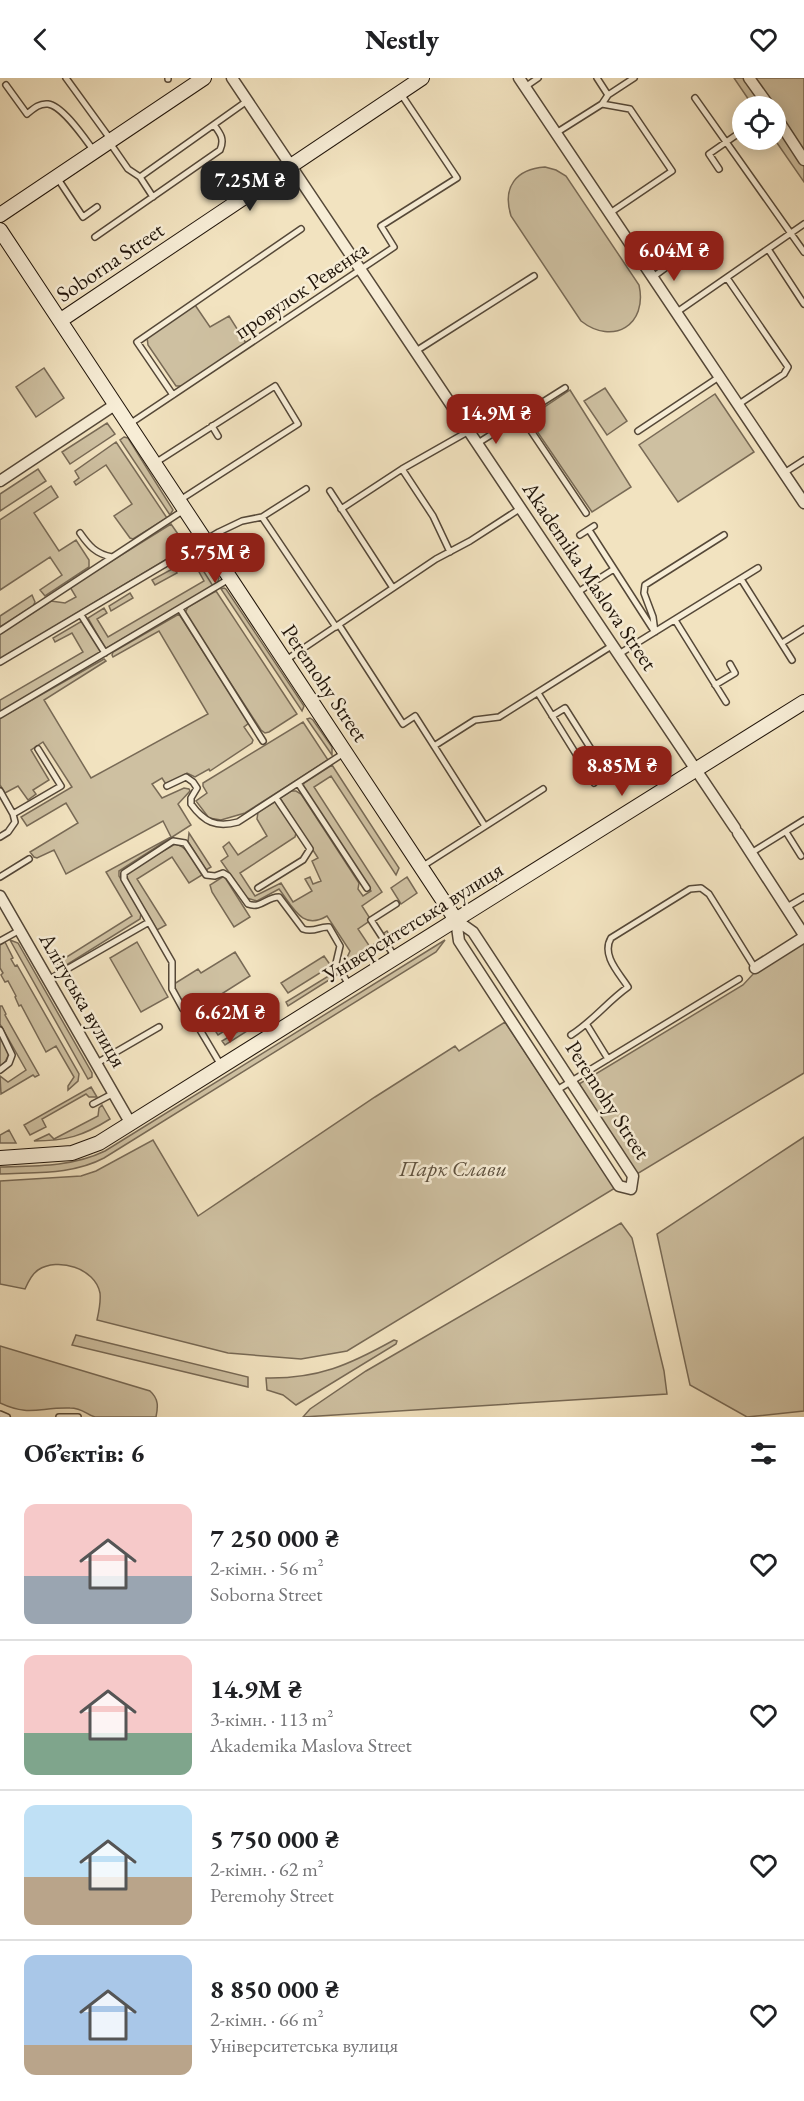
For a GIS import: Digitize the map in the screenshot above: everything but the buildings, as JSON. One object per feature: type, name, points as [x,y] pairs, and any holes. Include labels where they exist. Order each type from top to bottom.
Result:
[{"type":"main road","points":[[0,215],[204,78]]},
{"type":"main road","name":"Soborna Street","points":[[61,320],[400,93],[417,79]]},
{"type":"main road","name":"Peremohy Street","points":[[0,230],[456,920]]},
{"type":"main road","name":"Університетська вулиця","points":[[0,1158],[59,1154],[86,1149],[131,1124],[804,702]]},
{"type":"street","name":"Akademika Maslova Street","points":[[232,78],[697,769],[804,936]]},
{"type":"street","points":[[749,78],[762,96]]},
{"type":"street","points":[[522,82],[804,503]]},
{"type":"street","points":[[786,132],[804,160]]},
{"type":"street","points":[[0,482],[116,404]]},
{"type":"street","name":"Алітуська вулиця","points":[[0,896],[131,1124]]},
{"type":"street","name":"Peremohy Street","points":[[456,920],[473,932],[633,1176],[631,1189],[618,1185],[459,941],[456,920]]},
{"type":"street","points":[[755,968],[804,936]]},
{"type":"street","points":[[499,1001],[513,992]]},
{"type":"street","points":[[572,1114],[586,1104]]},
{"type":"lane","points":[[66,78],[128,168],[140,177],[153,197]]},
{"type":"lane","points":[[522,82],[538,78]]},
{"type":"lane","points":[[597,78],[608,95]]},
{"type":"lane","points":[[556,133],[602,104],[608,95],[634,78]]},
{"type":"lane","points":[[6,84],[27,114],[39,105],[49,104],[57,108],[80,131],[95,152]]},
{"type":"lane","name":"провулок Ревенка","points":[[129,424],[394,247],[381,226],[457,178],[400,93]]},
{"type":"lane","points":[[695,98],[804,252]]},
{"type":"lane","points":[[140,177],[247,101]]},
{"type":"lane","points":[[602,104],[630,109],[672,171],[610,213]]},
{"type":"lane","points":[[95,237],[220,150],[223,144],[222,136],[214,125]]},
{"type":"lane","points":[[719,169],[709,154],[732,138]]},
{"type":"lane","points":[[57,177],[83,217],[97,207]]},
{"type":"lane","points":[[677,312],[804,224]]},
{"type":"lane","points":[[173,395],[137,342],[301,229]]},
{"type":"lane","points":[[653,277],[702,241]]},
{"type":"lane","points":[[768,249],[804,304]]},
{"type":"lane","points":[[416,351],[534,276]]},
{"type":"lane","points":[[727,278],[788,367],[784,374],[739,404]]},
{"type":"lane","points":[[638,431],[720,377]]},
{"type":"lane","points":[[0,631],[112,557],[298,424],[275,386],[154,463]]},
{"type":"lane","points":[[478,443],[565,388]]},
{"type":"lane","points":[[521,416],[586,513]]},
{"type":"lane","points":[[212,426],[218,436]]},
{"type":"lane","points":[[341,509],[402,469],[469,431]]},
{"type":"lane","points":[[784,473],[804,460]]},
{"type":"lane","points":[[402,469],[433,516],[450,552]]},
{"type":"lane","points":[[0,662],[204,541],[231,526],[262,517],[306,489]]},
{"type":"lane","points":[[330,491],[393,588]]},
{"type":"lane","points":[[285,661],[393,588],[494,527],[521,508]]},
{"type":"lane","points":[[262,517],[403,724],[415,716],[485,826]]},
{"type":"lane","points":[[580,535],[591,528],[614,569],[655,632]]},
{"type":"lane","points":[[80,533],[96,552],[112,557]]},
{"type":"lane","points":[[655,632],[653,617],[644,593],[645,585],[724,535]]},
{"type":"lane","points":[[434,746],[475,720],[499,717],[616,649],[655,632],[758,568]]},
{"type":"lane","points":[[578,592],[614,569]]},
{"type":"lane","points":[[0,715],[230,579]]},
{"type":"lane","points":[[741,579],[792,660]]},
{"type":"lane","points":[[180,609],[263,741]]},
{"type":"lane","points":[[81,615],[105,653]]},
{"type":"lane","points":[[675,620],[726,702]]},
{"type":"lane","points":[[782,644],[804,629]]},
{"type":"lane","points":[[715,685],[735,673],[730,663]]},
{"type":"lane","points":[[538,693],[594,783]]},
{"type":"lane","points":[[552,716],[565,708],[603,768]]},
{"type":"lane","points":[[571,746],[584,738]]},
{"type":"lane","points":[[14,814],[61,786],[39,749]]},
{"type":"lane","points":[[167,786],[186,777],[197,788],[191,798],[191,804],[198,813],[219,825],[238,822],[346,752]]},
{"type":"lane","points":[[298,783],[367,888]]},
{"type":"lane","points":[[421,867],[543,789]]},
{"type":"lane","points":[[0,791],[14,814],[15,822],[14,826],[0,837]]},
{"type":"lane","points":[[258,888],[303,860],[310,849],[276,798]]},
{"type":"lane","points":[[751,853],[804,820]]},
{"type":"lane","points":[[786,831],[801,856]]},
{"type":"lane","points":[[222,1067],[172,989],[172,962],[124,879],[124,873],[172,842],[185,843],[206,875],[211,877],[220,873],[226,874],[248,904],[259,906],[273,897],[279,897],[303,929],[315,931],[326,927],[331,929],[340,946],[336,960],[337,967],[350,987]]},
{"type":"lane","points":[[0,877],[29,859]]},
{"type":"lane","points":[[571,1035],[587,1025],[628,987],[609,957],[607,949],[611,938],[696,887],[709,894],[755,968]]},
{"type":"lane","points":[[787,907],[804,897]]},
{"type":"lane","points":[[396,904],[371,920],[396,958]]},
{"type":"lane","points":[[48,980],[148,922]]},
{"type":"lane","points":[[0,941],[20,930]]},
{"type":"lane","points":[[557,1090],[739,979]]},
{"type":"lane","points":[[587,1025],[608,1059]]},
{"type":"lane","points":[[97,1063],[159,1027]]},
{"type":"lane","points":[[0,1030],[12,1055],[9,1063],[0,1070]]},
{"type":"lane","points":[[93,1104],[114,1093]]},
{"type":"lane","points":[[0,1414],[8,1417]]},
{"type":"lane","points":[[59,1417],[78,1417]]},
{"type":"green space","points":[[734,78],[804,78],[804,182],[782,150],[786,150],[786,96],[746,96]]},
{"type":"green space","points":[[545,167],[566,176],[639,285],[638,311],[633,321],[625,327],[605,332],[581,321],[511,216],[508,196],[514,181],[526,171]]},
{"type":"green space","points":[[195,305],[210,327],[229,316],[246,343],[183,386],[176,386],[148,345],[147,337]]},
{"type":"green space","points":[[44,368],[64,398],[36,417],[16,387]]},
{"type":"green space","points":[[605,388],[627,421],[607,435],[584,401]]},
{"type":"green space","points":[[570,390],[631,487],[592,512],[528,418]]},
{"type":"green space","points":[[715,394],[754,452],[678,502],[639,445]]},
{"type":"green space","points":[[107,423],[115,434],[70,464],[62,452]]},
{"type":"green space","points":[[124,437],[128,438],[173,510],[170,515],[120,440]]},
{"type":"green space","points":[[116,442],[167,518],[133,539],[114,516],[132,504],[106,465],[76,485],[74,482],[79,478],[75,471]]},
{"type":"green space","points":[[38,469],[46,481],[0,511],[0,494]]},
{"type":"green space","points":[[51,486],[58,497],[34,513],[59,551],[76,540],[89,560],[89,567],[45,596],[40,590],[62,575],[50,557],[0,590],[0,520]]},
{"type":"green space","points":[[171,524],[187,547],[0,659],[0,634],[51,601],[65,603],[76,597],[70,587]]},
{"type":"green space","points":[[198,554],[206,557],[219,578],[217,584]]},
{"type":"green space","points":[[194,556],[213,586],[105,648],[88,618],[104,608],[107,613],[97,619],[108,637],[204,581],[194,563],[181,571],[178,565]]},
{"type":"green space","points":[[174,568],[177,573],[155,585],[152,580]]},
{"type":"green space","points":[[224,588],[304,706],[302,711],[221,589]]},
{"type":"green space","points":[[216,591],[297,714],[269,732],[265,733],[261,730],[185,613],[188,607]]},
{"type":"green space","points":[[130,593],[133,598],[111,611],[109,606]]},
{"type":"green space","points":[[32,595],[35,602],[33,606],[0,627],[0,616]]},
{"type":"green space","points":[[179,614],[249,723],[244,727],[253,740],[252,743],[210,771],[209,769],[195,777],[187,773],[167,786],[162,778],[152,784],[162,798],[184,788],[189,789],[190,791],[178,804],[191,825],[119,871],[119,876],[141,913],[140,919],[60,969],[57,963],[132,916],[106,872],[171,837],[163,821],[66,874],[54,850],[37,858],[34,857],[30,852],[78,823],[66,803],[27,826],[21,817],[72,787],[43,742],[31,750],[49,780],[33,790],[36,794],[28,800],[18,786],[5,793],[0,785],[0,718],[104,659],[106,661],[44,700],[91,778],[208,714],[159,631],[113,657],[112,655],[113,652]]},
{"type":"green space","points":[[82,621],[100,649],[100,653],[0,712],[0,700],[83,652],[72,633],[55,642],[53,638]]},
{"type":"green space","points":[[310,718],[332,747],[332,755],[307,719]]},
{"type":"green space","points":[[303,722],[328,760],[245,813],[221,820],[209,818],[196,801],[207,793],[203,783]]},
{"type":"green space","points":[[332,765],[399,868],[396,875],[331,776],[314,787],[382,892],[362,906],[371,920],[358,929],[370,947],[383,938],[381,935],[387,931],[393,940],[381,948],[379,946],[375,948],[377,951],[345,971],[343,966],[350,951],[327,916],[311,921],[305,919],[299,915],[279,889],[257,901],[247,898],[221,861],[228,856],[223,847],[229,842],[238,855],[267,836],[257,819],[258,812],[276,801],[296,833],[295,837],[240,873],[255,896],[281,883],[293,902],[312,891],[305,879],[310,877],[313,884],[321,881],[312,861],[318,858],[280,798],[291,791],[296,791],[301,794],[359,883],[358,889],[363,896],[371,891],[303,786],[304,783]]},
{"type":"green space","points":[[189,833],[211,867],[206,870],[188,842]]},
{"type":"green space","points":[[175,844],[184,848],[202,875],[189,883],[172,857],[137,879],[166,925],[157,930],[128,881],[127,875],[131,870]]},
{"type":"green space","points":[[224,876],[250,917],[234,927],[210,885]]},
{"type":"green space","points":[[407,877],[417,893],[401,904],[391,888]]},
{"type":"green space","points":[[10,940],[18,943],[92,1073],[92,1077],[88,1079]]},
{"type":"green space","points":[[445,940],[436,952],[104,1158],[66,1170],[0,1174],[0,1167],[67,1163],[105,1151]]},
{"type":"green space","points":[[5,942],[13,958],[11,959],[15,966],[17,965],[79,1074],[78,1081],[68,1090],[74,1077],[56,1046],[46,1052],[21,1005],[19,1006],[8,981],[5,982],[1,975],[3,973],[0,968],[0,945]]},
{"type":"green space","points":[[137,942],[168,997],[141,1012],[110,958]]},
{"type":"green space","points":[[804,942],[804,1073],[637,1174],[579,1084],[743,985],[755,972]]},
{"type":"green space","points":[[235,952],[250,976],[201,1007],[196,1001],[188,1004],[182,1001],[174,984],[198,969],[201,973]]},
{"type":"green space","points":[[324,956],[331,966],[288,993],[281,983]]},
{"type":"green space","points":[[335,972],[337,975],[288,1006],[286,1002]]},
{"type":"green space","points":[[258,997],[264,1007],[218,1035],[212,1026]]},
{"type":"green space","points":[[0,1006],[39,1075],[35,1077],[33,1075],[1,1094],[0,1076],[8,1082],[26,1070],[0,1024]]},
{"type":"green space","points":[[275,1009],[277,1012],[225,1045],[222,1041]]},
{"type":"green space","name":"Парк Слави","points":[[505,1022],[615,1188],[347,1351],[301,1359],[228,1353],[97,1320],[100,1293],[97,1284],[83,1271],[65,1265],[46,1266],[38,1270],[25,1289],[0,1284],[0,1181],[81,1176],[96,1171],[153,1140],[198,1216],[455,1046],[459,1051]]},
{"type":"green space","points":[[0,1036],[9,1054],[0,1066]]},
{"type":"green space","points":[[91,1087],[97,1097],[89,1097],[86,1094],[42,1119],[46,1127],[30,1135],[24,1125]]},
{"type":"green space","points":[[102,1105],[110,1119],[100,1125],[74,1136],[56,1140],[34,1141],[49,1134],[54,1139],[98,1116]]},
{"type":"green space","points":[[9,1130],[16,1143],[0,1143],[0,1135]]},
{"type":"green space","points":[[804,1137],[804,1411],[747,1417],[690,1385],[657,1234]]},
{"type":"green space","points":[[621,1223],[632,1238],[664,1371],[667,1394],[303,1417],[310,1409],[366,1371]]},
{"type":"green space","points":[[76,1335],[248,1377],[248,1387],[72,1345]]},
{"type":"green space","points":[[394,1340],[397,1341],[396,1344],[296,1405],[283,1395],[267,1390],[266,1378],[302,1376],[333,1369]]},
{"type":"green space","points":[[0,1346],[150,1391],[157,1403],[156,1417],[95,1417],[74,1408],[19,1410],[0,1403]]}]
